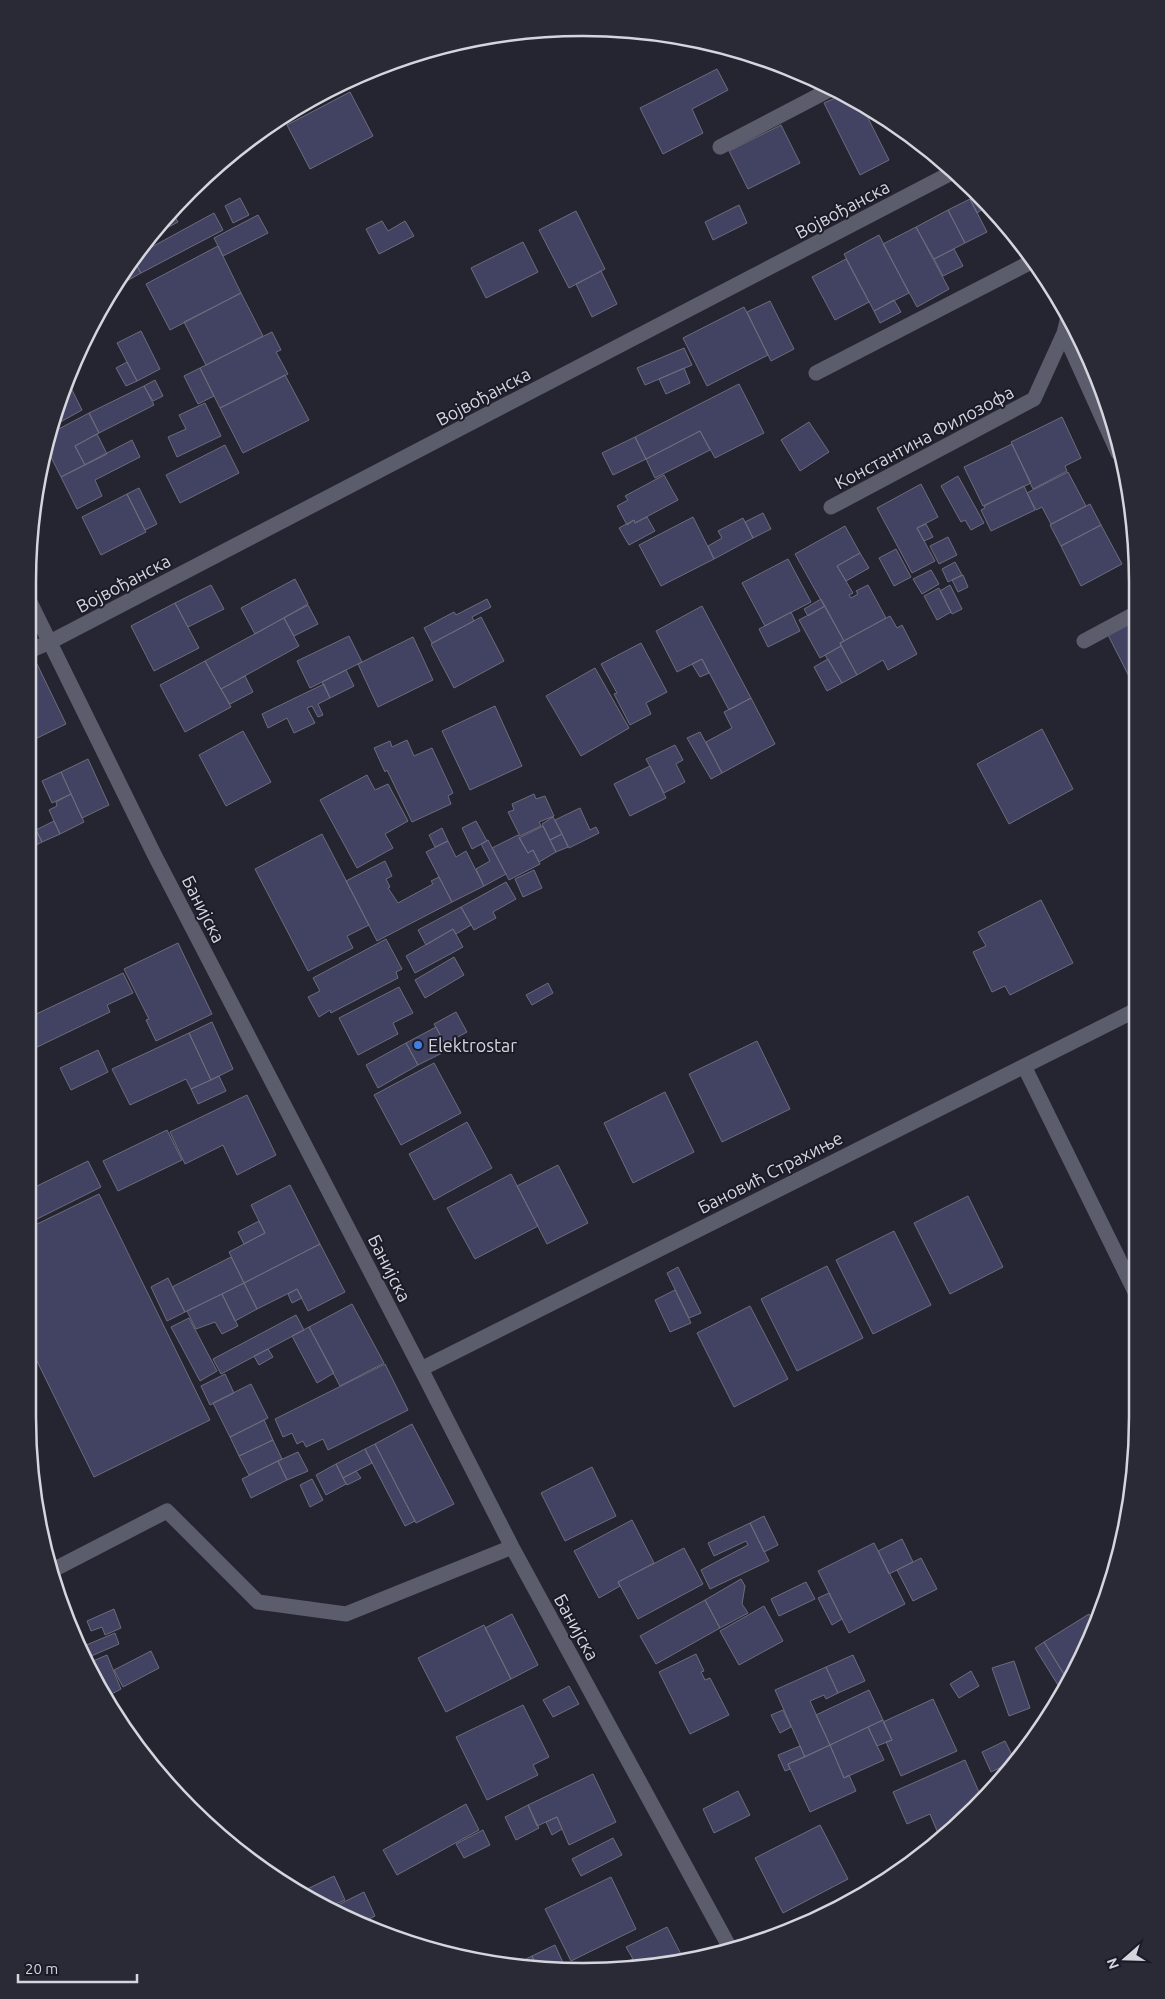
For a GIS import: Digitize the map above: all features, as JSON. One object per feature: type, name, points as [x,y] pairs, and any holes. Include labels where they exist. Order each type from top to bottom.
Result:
[{"type":"street","points":[[720,147],[824,93]]},
{"type":"street","name":"Војвођанска","points":[[36,648],[947,175]]},
{"type":"street","points":[[816,372],[1026,264]]},
{"type":"street","name":"Константина Филозофа","points":[[831,507],[1034,399],[1065,328]]},
{"type":"street","points":[[1064,333],[1105,424]]},
{"type":"street","name":"Банијска","points":[[36,614],[155,856],[512,1547],[727,1943]]},
{"type":"street","points":[[1084,641],[1129,617]]},
{"type":"street","name":"Бановић Страхиње","points":[[421,1368],[1129,1014]]},
{"type":"street","points":[[1024,1066],[1129,1280]]},
{"type":"street","points":[[58,1567],[167,1511],[258,1602],[346,1614],[512,1547]]},
{"type":"building","points":[[717,69],[728,90],[692,109],[703,133],[663,154],[640,108]]},
{"type":"building","points":[[350,92],[373,136],[310,169],[287,125]]},
{"type":"building","points":[[835,98],[867,116],[889,160],[860,175],[824,103]]},
{"type":"building","points":[[781,125],[800,163],[748,189],[729,151]]},
{"type":"building","points":[[240,198],[249,215],[233,223],[225,206]]},
{"type":"building","points":[[971,198],[982,210],[977,213]]},
{"type":"building","points":[[970,199],[987,232],[965,243],[948,210]]},
{"type":"building","points":[[739,205],[747,223],[713,240],[705,222]]},
{"type":"building","points":[[948,210],[965,243],[934,259],[916,227]]},
{"type":"building","points":[[576,211],[605,269],[569,288],[539,230]]},
{"type":"building","points":[[214,213],[223,230],[141,273],[137,266],[151,247]]},
{"type":"building","points":[[258,215],[268,233],[223,256],[214,238]]},
{"type":"building","points":[[176,218],[178,222],[167,228]]},
{"type":"building","points":[[382,221],[388,231],[405,221],[414,236],[379,254],[366,229]]},
{"type":"building","points":[[916,227],[949,289],[917,307],[883,244]]},
{"type":"building","points":[[879,235],[909,293],[874,311],[844,254]]},
{"type":"building","points":[[523,242],[538,272],[486,298],[471,268]]},
{"type":"building","points":[[218,246],[241,293],[170,330],[146,284]]},
{"type":"building","points":[[954,249],[963,266],[943,276],[934,259]]},
{"type":"building","points":[[846,259],[869,302],[835,320],[812,277]]},
{"type":"building","points":[[137,266],[141,273],[127,281]]},
{"type":"building","points":[[601,271],[617,304],[592,317],[576,284]]},
{"type":"building","points":[[241,293],[263,336],[206,365],[184,322]]},
{"type":"building","points":[[894,300],[901,312],[880,323],[874,311]]},
{"type":"building","points":[[770,301],[794,349],[771,361],[747,312]]},
{"type":"building","points":[[744,307],[768,355],[707,386],[683,338]]},
{"type":"building","points":[[141,331],[160,369],[137,381],[117,343]]},
{"type":"building","points":[[272,332],[281,350],[276,352],[288,374],[220,408],[200,368]]},
{"type":"building","points":[[684,348],[692,365],[645,385],[637,368]]},
{"type":"building","points":[[127,362],[137,381],[126,386],[116,368]]},
{"type":"building","points":[[200,368],[214,396],[198,404],[184,376]]},
{"type":"building","points":[[684,368],[690,383],[666,394],[659,379]]},
{"type":"building","points":[[285,375],[309,420],[243,453],[220,408]]},
{"type":"building","points":[[155,380],[163,396],[153,401],[144,386]]},
{"type":"building","points":[[739,384],[764,433],[715,458],[700,431],[646,459],[635,437]]},
{"type":"building","points":[[144,386],[154,405],[99,433],[89,413]]},
{"type":"building","points":[[72,389],[82,410],[61,422]]},
{"type":"building","points":[[205,403],[221,436],[177,457],[168,437],[186,429],[179,415]]},
{"type":"building","points":[[89,413],[99,433],[75,446],[85,465],[61,477],[51,457],[59,429]]},
{"type":"building","points":[[1062,417],[1081,458],[1065,466],[1067,471],[1033,489],[1011,442]]},
{"type":"building","points":[[809,422],[829,452],[800,471],[781,440]]},
{"type":"building","points":[[700,431],[710,450],[655,478],[646,459]]},
{"type":"building","points":[[97,434],[107,454],[85,465],[75,446]]},
{"type":"building","points":[[635,437],[646,459],[613,475],[602,453]]},
{"type":"building","points":[[132,440],[140,457],[95,480],[102,496],[77,509],[61,477]]},
{"type":"building","points":[[1012,444],[1031,483],[983,506],[964,467]]},
{"type":"building","points":[[225,445],[239,473],[180,503],[166,475]]},
{"type":"building","points":[[1068,472],[1086,506],[1051,524],[1042,507],[1036,510],[1027,493]]},
{"type":"building","points":[[664,475],[678,500],[635,523],[634,520],[627,525],[617,506],[628,500],[625,496]]},
{"type":"building","points":[[958,476],[984,523],[971,530],[965,520],[961,522],[941,486]]},
{"type":"building","points":[[921,484],[938,517],[917,528],[935,561],[912,573],[877,508]]},
{"type":"building","points":[[1024,486],[1035,510],[991,531],[981,510],[985,508],[984,506]]},
{"type":"building","points":[[139,488],[157,524],[145,530],[127,494]]},
{"type":"building","points":[[127,494],[146,532],[101,555],[82,517]]},
{"type":"building","points":[[1090,504],[1101,525],[1061,546],[1050,525]]},
{"type":"building","points":[[763,513],[771,529],[753,538],[745,522]]},
{"type":"building","points":[[647,517],[655,531],[629,545],[619,528],[634,520],[635,523]]},
{"type":"building","points":[[693,517],[714,559],[661,586],[639,545]]},
{"type":"building","points":[[743,518],[753,538],[714,559],[708,546],[722,538],[718,531]]},
{"type":"building","points":[[926,524],[933,537],[924,541],[917,528]]},
{"type":"building","points":[[1101,525],[1122,564],[1081,586],[1061,546]]},
{"type":"building","points":[[845,526],[860,553],[837,566],[853,593],[849,595],[851,598],[858,594],[856,591],[868,585],[886,618],[844,641],[795,554]]},
{"type":"building","points":[[948,537],[957,555],[939,564],[930,546]]},
{"type":"building","points":[[896,549],[911,577],[894,586],[879,558]]},
{"type":"building","points":[[860,553],[869,568],[846,581],[837,566]]},
{"type":"building","points":[[788,559],[811,602],[765,626],[742,583]]},
{"type":"building","points":[[955,562],[962,575],[948,582],[942,569]]},
{"type":"building","points":[[931,570],[939,584],[922,594],[913,579]]},
{"type":"building","points":[[963,575],[968,587],[958,592],[952,580]]},
{"type":"building","points":[[295,579],[308,604],[255,634],[241,608]]},
{"type":"building","points":[[211,585],[224,609],[188,627],[175,603]]},
{"type":"building","points":[[950,585],[962,609],[952,614],[940,591]]},
{"type":"building","points":[[939,588],[951,612],[937,620],[924,596]]},
{"type":"building","points":[[487,599],[491,607],[472,617],[474,621],[432,643],[424,628],[454,612],[456,615]]},
{"type":"building","points":[[821,599],[825,606],[808,616],[804,609]]},
{"type":"building","points":[[175,603],[199,648],[154,671],[131,626]]},
{"type":"building","points":[[308,605],[318,624],[294,636],[284,618]]},
{"type":"building","points":[[702,606],[751,698],[729,710],[702,659],[677,672],[656,631]]},
{"type":"building","points":[[825,606],[844,641],[840,643],[841,646],[820,658],[799,620]]},
{"type":"building","points":[[791,612],[800,631],[768,647],[759,629]]},
{"type":"building","points":[[890,616],[897,628],[902,625],[917,654],[888,670],[883,660],[857,675],[840,643]]},
{"type":"building","points":[[481,617],[504,661],[454,688],[431,644]]},
{"type":"building","points":[[284,618],[299,646],[221,689],[205,661]]},
{"type":"building","points":[[1129,620],[1129,676],[1106,631]]},
{"type":"building","points":[[349,636],[362,662],[310,688],[297,661]]},
{"type":"building","points":[[413,637],[433,680],[378,707],[358,664]]},
{"type":"building","points":[[641,643],[667,692],[646,703],[651,714],[630,725],[614,694],[617,693],[601,664]]},
{"type":"building","points":[[841,646],[857,675],[842,683],[825,655]]},
{"type":"building","points":[[702,659],[709,673],[700,677],[692,664]]},
{"type":"building","points":[[828,659],[842,683],[827,691],[814,667]]},
{"type":"building","points":[[205,661],[231,707],[185,732],[160,685]]},
{"type":"building","points":[[36,664],[66,724],[36,739]]},
{"type":"building","points":[[595,668],[629,728],[581,756],[546,696]]},
{"type":"building","points":[[346,670],[354,686],[330,698],[322,682]]},
{"type":"building","points":[[245,676],[253,692],[230,704],[221,689]]},
{"type":"building","points":[[324,684],[330,698],[318,704],[323,715],[318,717],[312,706],[307,708],[315,723],[294,733],[287,718],[268,728],[262,714]]},
{"type":"building","points":[[751,698],[775,744],[722,773],[706,742],[732,728],[724,712]]},
{"type":"building","points":[[495,706],[522,766],[470,790],[442,731]]},
{"type":"building","points":[[1042,729],[1073,789],[1009,824],[977,764]]},
{"type":"building","points":[[243,731],[271,782],[226,806],[199,755]]},
{"type":"building","points":[[700,732],[722,773],[711,779],[687,738]]},
{"type":"building","points":[[407,740],[414,756],[432,748],[453,793],[448,796],[451,804],[412,822],[387,770],[385,772],[374,748],[390,741],[392,747]]},
{"type":"building","points":[[675,745],[683,760],[676,764],[685,782],[664,793],[646,759]]},
{"type":"building","points":[[88,759],[109,805],[82,818],[61,772]]},
{"type":"building","points":[[650,766],[666,798],[630,816],[614,784]]},
{"type":"building","points":[[61,772],[71,794],[52,803],[42,781]]},
{"type":"building","points":[[367,775],[375,790],[388,784],[408,821],[385,834],[393,848],[357,868],[320,800]]},
{"type":"building","points":[[71,794],[84,822],[60,834],[49,810],[57,806],[56,802]]},
{"type":"building","points":[[534,794],[536,799],[545,796],[554,816],[539,822],[541,826],[520,836],[508,812],[514,810],[512,804]]},
{"type":"building","points":[[580,808],[590,830],[596,827],[599,833],[569,848],[555,820]]},
{"type":"building","points":[[553,817],[562,834],[550,840],[542,824]]},
{"type":"building","points":[[54,821],[60,834],[42,842],[36,830]]},
{"type":"building","points":[[476,821],[487,841],[472,849],[462,828]]},
{"type":"building","points":[[543,826],[556,852],[539,862],[533,850],[528,853],[519,838]]},
{"type":"building","points":[[442,828],[448,841],[435,847],[429,835]]},
{"type":"building","points":[[36,830],[42,842],[36,845]]},
{"type":"building","points":[[322,834],[369,925],[347,936],[353,948],[308,971],[255,869]]},
{"type":"building","points":[[562,834],[568,847],[556,852],[550,840]]},
{"type":"building","points":[[518,835],[528,853],[533,850],[540,864],[509,880],[492,848]]},
{"type":"building","points":[[488,840],[506,874],[484,886],[476,869],[490,861],[481,844]]},
{"type":"building","points":[[448,841],[456,857],[466,851],[484,886],[452,902],[426,852]]},
{"type":"building","points":[[385,861],[392,876],[386,879],[390,887],[388,888],[398,903],[433,884],[431,881],[439,877],[452,902],[377,941],[346,881]]},
{"type":"building","points":[[534,870],[542,888],[523,897],[515,879]]},
{"type":"building","points":[[506,882],[516,899],[493,912],[496,918],[474,930],[461,907]]},
{"type":"building","points":[[1041,900],[1073,963],[1010,995],[1005,986],[992,992],[973,952],[986,946],[978,932]]},
{"type":"building","points":[[461,907],[471,925],[456,934],[453,929],[426,945],[418,930]]},
{"type":"building","points":[[453,929],[463,947],[415,973],[406,956]]},
{"type":"building","points":[[386,939],[402,969],[396,972],[398,978],[331,1013],[330,1010],[319,1017],[308,997],[320,991],[313,978]]},
{"type":"building","points":[[178,943],[212,1014],[156,1041],[146,1020],[149,1019],[124,969]]},
{"type":"building","points":[[454,957],[464,975],[425,998],[415,980]]},
{"type":"building","points":[[123,973],[133,993],[107,1005],[110,1012],[36,1048],[36,1014]]},
{"type":"building","points":[[548,983],[553,993],[532,1005],[526,995]]},
{"type":"building","points":[[399,987],[413,1013],[393,1023],[398,1034],[358,1055],[339,1018]]},
{"type":"building","points":[[456,1012],[467,1032],[445,1044],[434,1024]]},
{"type":"building","points":[[212,1022],[233,1069],[211,1080],[189,1033]]},
{"type":"building","points":[[436,1027],[448,1050],[418,1065],[406,1043]]},
{"type":"building","points":[[189,1033],[211,1080],[191,1089],[186,1079],[130,1105],[112,1069]]},
{"type":"building","points":[[757,1041],[790,1109],[722,1142],[689,1074]]},
{"type":"building","points":[[406,1043],[418,1065],[378,1088],[366,1065]]},
{"type":"building","points":[[98,1050],[108,1072],[71,1090],[60,1068]]},
{"type":"building","points":[[434,1063],[461,1113],[401,1145],[374,1095]]},
{"type":"building","points":[[219,1076],[226,1091],[198,1104],[191,1089]]},
{"type":"building","points":[[665,1092],[694,1152],[633,1183],[604,1123]]},
{"type":"building","points":[[247,1095],[276,1155],[237,1175],[223,1145],[185,1164],[170,1132]]},
{"type":"building","points":[[467,1122],[492,1168],[434,1200],[409,1154]]},
{"type":"building","points":[[167,1130],[182,1160],[118,1191],[103,1161]]},
{"type":"building","points":[[88,1161],[101,1187],[36,1220],[36,1187]]},
{"type":"building","points":[[558,1165],[588,1223],[547,1244],[517,1186]]},
{"type":"building","points":[[511,1174],[538,1226],[475,1259],[447,1208]]},
{"type":"building","points":[[290,1185],[320,1244],[244,1283],[229,1252],[265,1233],[251,1205]]},
{"type":"building","points":[[99,1194],[210,1420],[94,1477],[36,1359],[36,1225]]},
{"type":"building","points":[[968,1196],[1003,1267],[950,1294],[914,1223]]},
{"type":"building","points":[[259,1221],[265,1233],[244,1244],[238,1232]]},
{"type":"building","points":[[894,1231],[931,1305],[873,1334],[836,1260]]},
{"type":"building","points":[[320,1244],[345,1292],[308,1311],[297,1289],[257,1309],[244,1283]]},
{"type":"building","points":[[231,1257],[244,1283],[185,1312],[172,1287]]},
{"type":"building","points":[[827,1266],[863,1338],[797,1371],[761,1299]]},
{"type":"building","points":[[678,1267],[701,1313],[689,1318],[667,1273]]},
{"type":"building","points":[[168,1278],[185,1312],[167,1321],[151,1287]]},
{"type":"building","points":[[244,1283],[257,1309],[235,1321],[222,1294]]},
{"type":"building","points":[[297,1289],[302,1298],[292,1303],[288,1294]]},
{"type":"building","points":[[675,1290],[691,1323],[670,1332],[655,1300]]},
{"type":"building","points":[[222,1294],[238,1326],[222,1334],[215,1322],[196,1329],[187,1311]]},
{"type":"building","points":[[352,1304],[384,1363],[340,1386],[309,1327]]},
{"type":"building","points":[[750,1306],[788,1379],[734,1407],[697,1333]]},
{"type":"building","points":[[296,1315],[304,1330],[221,1374],[213,1359]]},
{"type":"building","points":[[189,1318],[217,1371],[200,1381],[171,1327]]},
{"type":"building","points":[[309,1327],[334,1373],[317,1383],[292,1336]]},
{"type":"building","points":[[268,1349],[273,1357],[259,1365],[254,1356]]},
{"type":"building","points":[[385,1364],[408,1410],[328,1450],[323,1439],[306,1447],[303,1441],[297,1444],[292,1433],[283,1437],[275,1419]]},
{"type":"building","points":[[225,1374],[234,1393],[210,1405],[201,1386]]},
{"type":"building","points":[[251,1384],[268,1418],[230,1437],[213,1403]]},
{"type":"building","points":[[264,1420],[273,1440],[239,1456],[230,1437]]},
{"type":"building","points":[[412,1424],[454,1504],[416,1523],[375,1444]]},
{"type":"building","points":[[273,1440],[282,1459],[249,1475],[239,1456]]},
{"type":"building","points":[[375,1444],[415,1521],[405,1526],[365,1449]]},
{"type":"building","points":[[365,1449],[372,1463],[343,1478],[336,1464]]},
{"type":"building","points":[[298,1452],[308,1471],[287,1480],[278,1461]]},
{"type":"building","points":[[278,1461],[287,1480],[251,1498],[242,1479]]},
{"type":"building","points":[[336,1464],[346,1484],[326,1495],[316,1475]]},
{"type":"building","points":[[592,1467],[616,1516],[565,1541],[541,1493]]},
{"type":"building","points":[[356,1471],[361,1478],[347,1485],[343,1478]]},
{"type":"building","points":[[312,1479],[323,1500],[310,1507],[300,1485]]},
{"type":"building","points":[[764,1516],[778,1545],[764,1552],[750,1523]]},
{"type":"building","points":[[632,1520],[654,1563],[618,1582],[620,1586],[599,1598],[574,1551]]},
{"type":"building","points":[[750,1523],[769,1561],[710,1589],[701,1570],[748,1545],[746,1541],[714,1556],[708,1543]]},
{"type":"building","points":[[902,1539],[913,1562],[889,1574],[878,1551]]},
{"type":"building","points":[[874,1543],[905,1604],[849,1633],[818,1571]]},
{"type":"building","points":[[684,1548],[703,1584],[638,1619],[618,1582]]},
{"type":"building","points":[[921,1558],[937,1589],[913,1601],[897,1570]]},
{"type":"building","points":[[741,1579],[745,1586],[742,1604],[748,1613],[720,1628],[705,1600]]},
{"type":"building","points":[[806,1582],[815,1599],[779,1616],[771,1599]]},
{"type":"building","points":[[829,1593],[842,1619],[832,1625],[818,1598]]},
{"type":"building","points":[[705,1600],[720,1628],[656,1664],[640,1636]]},
{"type":"building","points":[[764,1606],[783,1641],[739,1665],[720,1631]]},
{"type":"building","points":[[114,1609],[121,1628],[105,1635],[102,1627],[91,1631],[87,1621]]},
{"type":"building","points":[[512,1614],[538,1665],[511,1679],[485,1628]]},
{"type":"building","points":[[1089,1614],[1091,1617],[1087,1626],[1064,1674],[1044,1642]]},
{"type":"building","points":[[484,1625],[511,1679],[446,1712],[418,1658]]},
{"type":"building","points":[[115,1633],[119,1644],[92,1656],[87,1645]]},
{"type":"building","points":[[1044,1642],[1064,1674],[1058,1686],[1035,1648]]},
{"type":"building","points":[[151,1651],[159,1668],[123,1687],[114,1670]]},
{"type":"building","points":[[696,1654],[704,1671],[701,1672],[705,1680],[710,1678],[729,1715],[690,1734],[659,1672]]},
{"type":"building","points":[[107,1655],[121,1689],[112,1694],[94,1660]]},
{"type":"building","points":[[853,1655],[865,1681],[838,1693],[826,1667]]},
{"type":"building","points":[[1014,1661],[1030,1708],[1009,1716],[992,1668]]},
{"type":"building","points":[[826,1667],[838,1693],[826,1699],[824,1695],[810,1701],[830,1745],[805,1757],[775,1690]]},
{"type":"building","points":[[971,1671],[979,1686],[959,1698],[950,1684]]},
{"type":"building","points":[[569,1686],[579,1704],[553,1717],[543,1700]]},
{"type":"building","points":[[869,1690],[883,1720],[830,1745],[816,1715]]},
{"type":"building","points":[[933,1699],[957,1751],[901,1776],[886,1742],[892,1740],[883,1722]]},
{"type":"building","points":[[523,1705],[549,1757],[533,1765],[538,1775],[487,1800],[456,1737]]},
{"type":"building","points":[[783,1710],[791,1727],[780,1733],[771,1715]]},
{"type":"building","points":[[883,1720],[892,1740],[877,1746],[868,1727]]},
{"type":"building","points":[[868,1727],[884,1760],[844,1778],[830,1745]]},
{"type":"building","points":[[1005,1741],[1012,1754],[1001,1768],[991,1772],[982,1752]]},
{"type":"building","points":[[830,1745],[844,1778],[849,1775],[856,1791],[810,1812],[788,1764]]},
{"type":"building","points":[[800,1746],[805,1757],[788,1764],[790,1769],[785,1771],[778,1755]]},
{"type":"building","points":[[965,1760],[979,1792],[937,1832],[930,1814],[907,1824],[893,1792]]},
{"type":"building","points":[[593,1774],[616,1822],[569,1845],[557,1817],[537,1826],[528,1805]]},
{"type":"building","points":[[738,1791],[750,1815],[714,1833],[703,1809]]},
{"type":"building","points":[[466,1804],[479,1830],[397,1875],[383,1850]]},
{"type":"building","points":[[528,1805],[539,1828],[516,1840],[505,1817]]},
{"type":"building","points":[[557,1817],[562,1829],[552,1835],[546,1822]]},
{"type":"building","points":[[820,1825],[848,1879],[783,1913],[755,1858]]},
{"type":"building","points":[[483,1830],[490,1845],[464,1858],[456,1844]]},
{"type":"building","points":[[613,1838],[622,1855],[581,1876],[572,1859]]},
{"type":"building","points":[[334,1876],[345,1900],[336,1904],[307,1889]]},
{"type":"building","points":[[611,1877],[636,1929],[571,1961],[545,1909]]},
{"type":"building","points":[[364,1892],[375,1916],[369,1919],[338,1905]]},
{"type":"building","points":[[667,1927],[681,1953],[630,1961],[633,1959],[626,1947]]},
{"type":"building","points":[[555,1945],[563,1962],[534,1961],[532,1956]]},
{"type":"building","points":[[532,1956],[534,1961],[525,1960]]},
{"type":"place","name":"Elektrostar","points":[[418,1045]]}]
